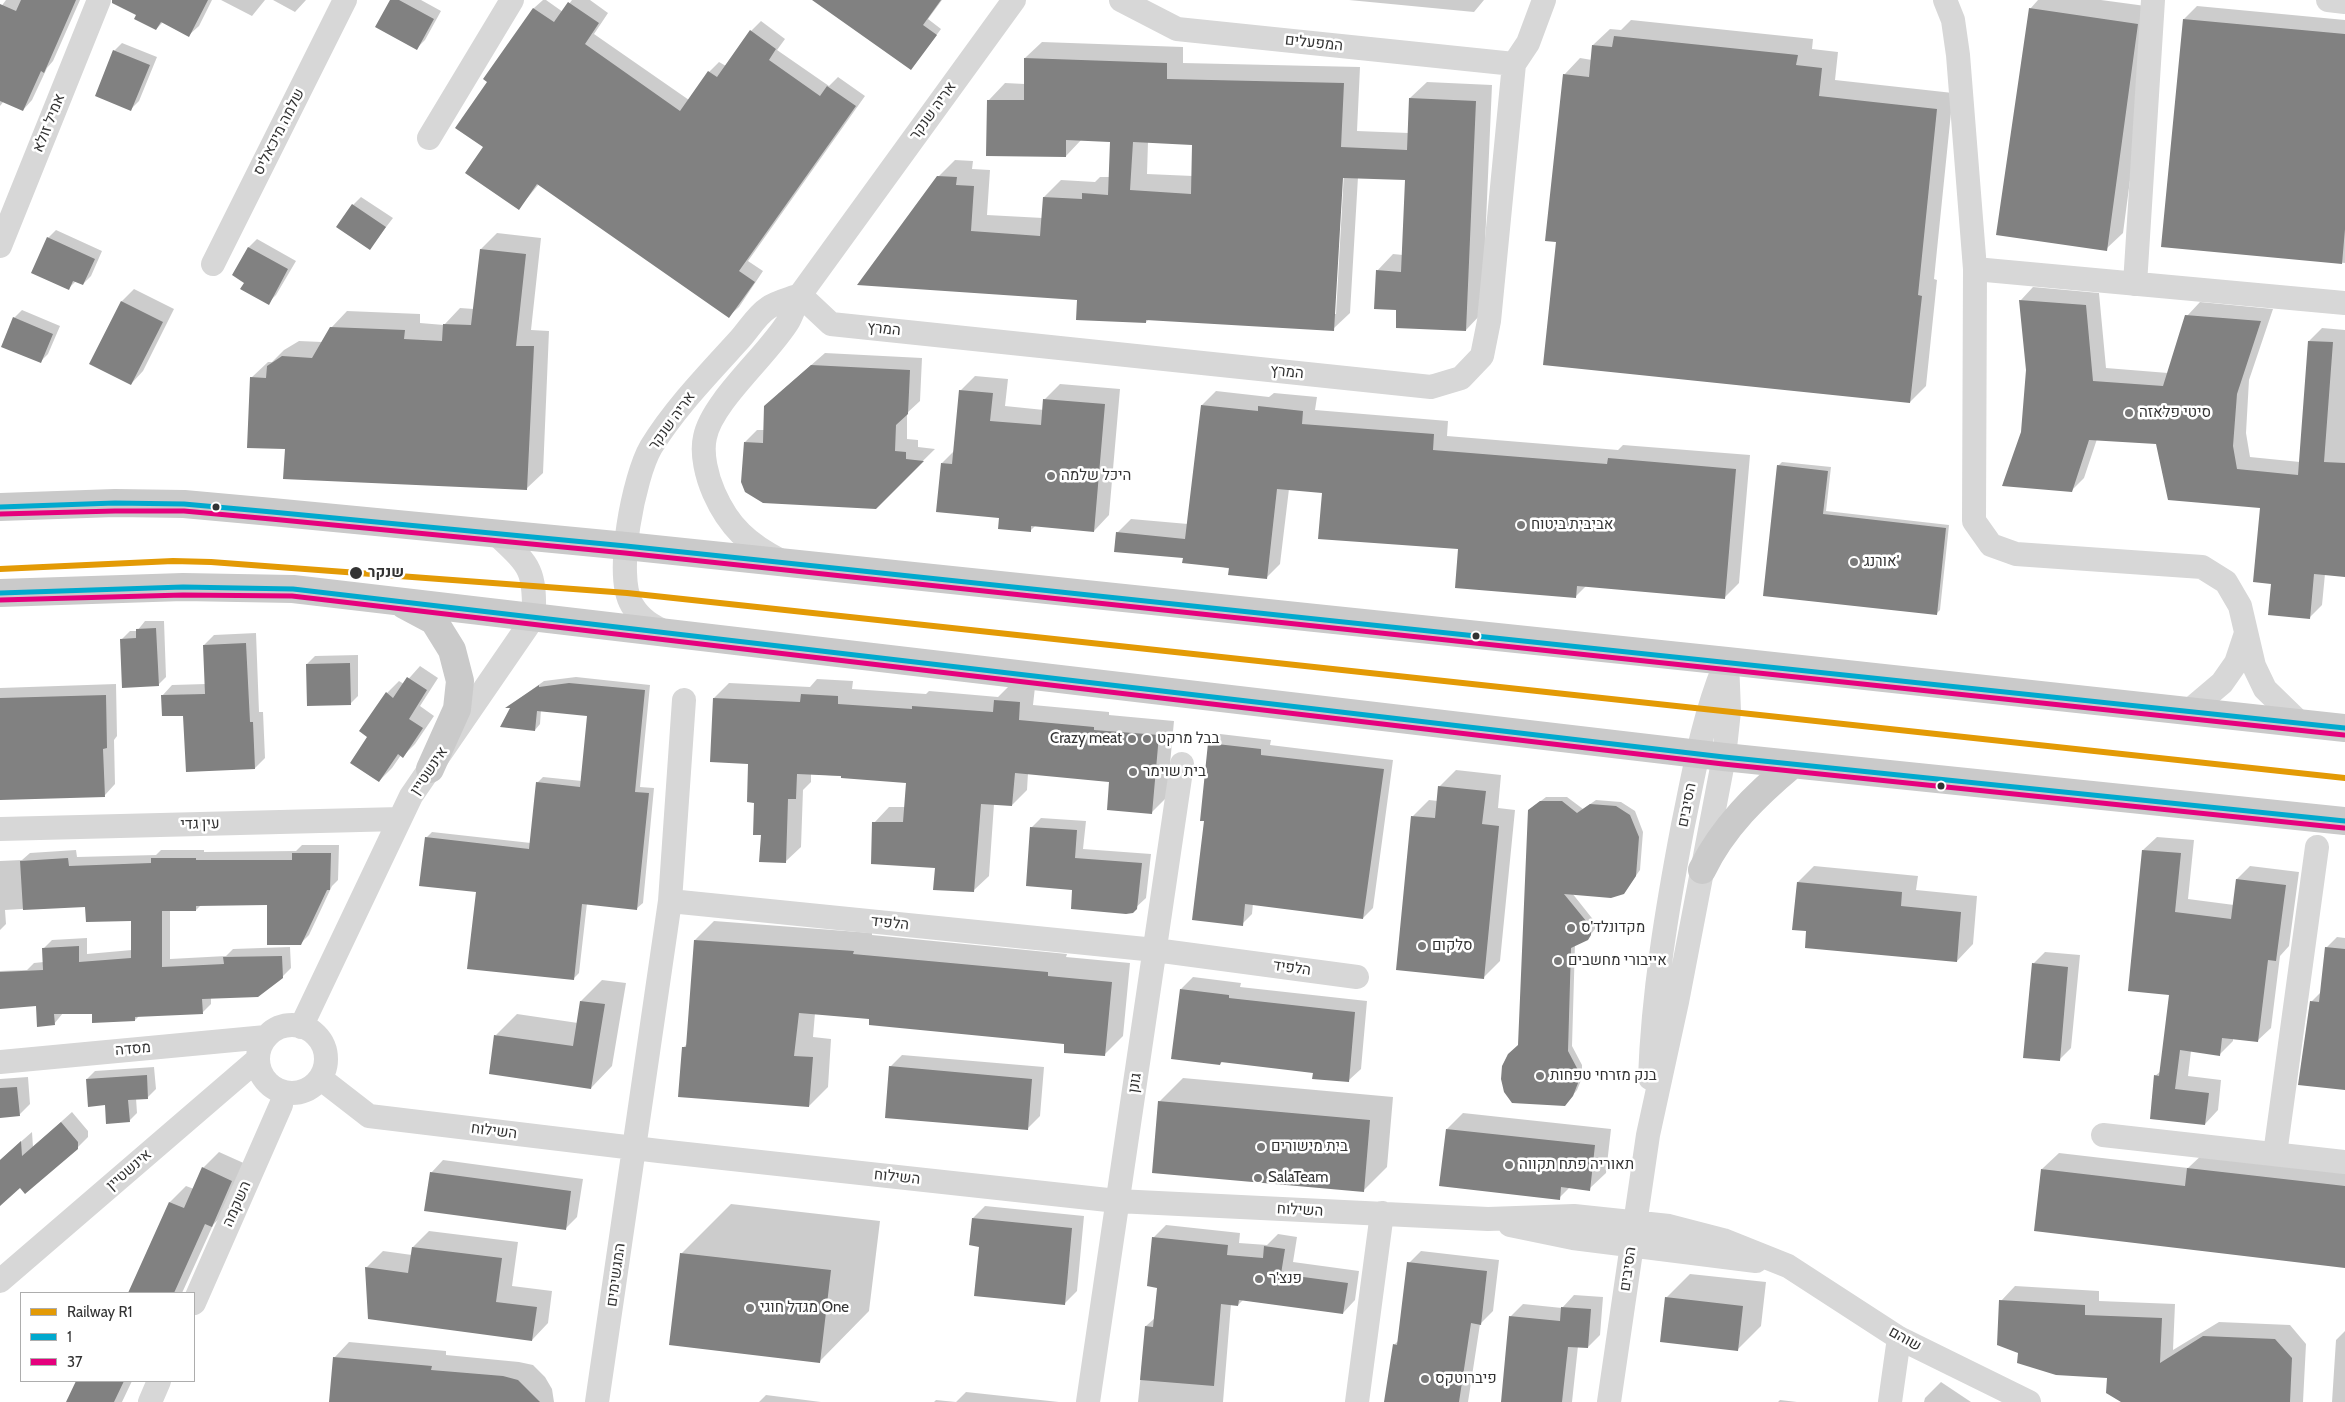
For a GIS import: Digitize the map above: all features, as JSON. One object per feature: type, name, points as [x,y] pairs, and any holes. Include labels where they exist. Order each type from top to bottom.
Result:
[{"type":"main road","points":[[0,507],[115,503],[184,504],[495,533],[1727,661],[2345,728]]},
{"type":"main road","points":[[0,593],[183,587],[293,589],[1711,755],[2343,823]]},
{"type":"main road","points":[[399,601],[434,621],[452,650],[460,681],[457,709],[430,769]]},
{"type":"main road","points":[[1702,870],[1714,846],[1733,822],[1753,799],[1793,764]]},
{"type":"street","name":"אמיל זולא","points":[[0,246],[99,0]]},
{"type":"street","name":"שלמה מיכאליס","points":[[213,264],[345,0]]},
{"type":"street","points":[[429,138],[512,0]]},
{"type":"street","name":"אריה שנקר","points":[[784,563],[759,550],[739,534],[721,509],[710,483],[704,459],[704,436],[715,413],[789,320],[800,295],[1014,0]]},
{"type":"street","points":[[1514,64],[1528,43],[1544,0]]},
{"type":"street","points":[[1945,0],[1953,20],[1958,55],[1975,269],[1974,521],[1991,545],[2016,554],[2202,567],[2226,582],[2240,606],[2254,666],[2265,689],[2300,723]]},
{"type":"street","points":[[2135,284],[2153,0]]},
{"type":"street","points":[[2328,0],[2345,2]]},
{"type":"street","name":"המפעלים","points":[[1133,3],[1177,29],[1514,64]]},
{"type":"street","name":"המרץ","points":[[800,295],[831,324],[1431,387],[1462,378],[1482,356],[1489,321],[1514,64]]},
{"type":"street","points":[[1975,269],[2345,303]]},
{"type":"street","name":"אריה שנקר","points":[[667,633],[646,623],[632,605],[626,584],[626,546],[634,490],[650,448],[694,390],[768,308],[800,295]]},
{"type":"street","points":[[495,533],[529,567],[535,586],[534,618]]},
{"type":"street","name":"אינשטיין","points":[[301,1026],[411,796],[534,618]]},
{"type":"street","points":[[2189,711],[2222,683],[2236,663],[2247,631]]},
{"type":"street","name":"הסיבים","points":[[1609,1402],[1648,1135],[1674,1019],[1702,870],[1715,690],[1727,661]]},
{"type":"street","points":[[635,1148],[670,901],[684,700]]},
{"type":"street","name":"הסיבים","points":[[1648,1135],[1651,1048],[1671,891],[1711,755]]},
{"type":"street","name":"גונן","points":[[1088,1402],[1182,764]]},
{"type":"street","name":"עין גדי","points":[[0,829],[400,819]]},
{"type":"street","points":[[2275,1154],[2317,847]]},
{"type":"street","name":"הלפיד","points":[[670,901],[1155,950],[1357,977]]},
{"type":"street","points":[[301,1026],[314,1034],[324,1047],[325,1063],[320,1078],[305,1090],[286,1093],[277,1090],[263,1077],[258,1059],[261,1044],[266,1037],[281,1027],[301,1026]]},
{"type":"street","name":"מסדה","points":[[0,1062],[266,1037]]},
{"type":"street","name":"אינשטיין","points":[[0,1280],[258,1059]]},
{"type":"street","name":"השילוח","points":[[320,1078],[369,1116],[635,1148],[1117,1201],[1488,1219],[1574,1216],[1635,1221]]},
{"type":"street","name":"השקמה","points":[[195,1301],[281,1105]]},
{"type":"street","points":[[2103,1135],[2345,1162]]},
{"type":"street","name":"המגשימים","points":[[597,1402],[635,1148]]},
{"type":"street","points":[[1357,1402],[1382,1214]]},
{"type":"street","name":"השילוח","points":[[1488,1219],[1547,1233],[1631,1246]]},
{"type":"street","name":"שוהם","points":[[1635,1221],[1698,1232],[1758,1252],[1788,1266],[1899,1338],[2029,1402]]},
{"type":"street","name":"שוהם","points":[[1631,1246],[1788,1266]]},
{"type":"street","points":[[1890,1402],[1899,1338]]},
{"type":"street","points":[[150,1402],[160,1382]]},
{"type":"building","points":[[21,0],[76,0],[44,73],[41,71],[23,111],[0,101],[0,4],[16,11]]},
{"type":"building","points":[[112,0],[208,0],[189,37],[161,22],[156,30],[134,19],[136,15],[112,3]]},
{"type":"building","points":[[390,0],[399,0],[434,19],[417,50],[375,27]]},
{"type":"building","points":[[812,0],[941,0],[923,25],[937,35],[911,70]]},
{"type":"building","points":[[568,2],[599,23],[585,44],[680,111],[708,71],[717,77],[750,30],[776,49],[769,60],[820,96],[827,86],[856,106],[739,271],[755,282],[729,318],[537,184],[519,210],[465,173],[483,147],[455,128],[487,82],[483,79],[533,8],[554,22]]},
{"type":"building","points":[[2029,8],[2138,24],[2107,251],[1996,235]]},
{"type":"building","points":[[2183,19],[2345,34],[2345,229],[2342,264],[2161,247]]},
{"type":"building","points":[[1614,36],[1798,55],[1796,65],[1822,68],[1819,96],[1937,109],[1918,295],[1922,296],[1910,403],[1543,365],[1556,242],[1545,241],[1563,74],[1589,77],[1592,45],[1612,47]]},
{"type":"building","points":[[113,50],[150,65],[131,111],[95,96]]},
{"type":"building","points":[[1024,58],[1167,63],[1167,79],[1344,83],[1341,147],[1407,150],[1409,98],[1476,101],[1466,331],[1396,328],[1396,310],[1374,309],[1376,270],[1401,272],[1405,180],[1343,178],[1334,331],[1146,320],[1146,323],[1076,320],[1077,300],[857,285],[937,176],[957,177],[956,185],[974,186],[971,231],[1040,236],[1043,197],[1082,199],[1082,193],[1108,195],[1110,142],[1066,140],[1066,157],[986,156],[987,100],[1024,100]],"holes":[[[1133,142],[1192,145],[1191,194],[1130,190]]]},
{"type":"building","points":[[352,204],[386,227],[370,250],[336,227]]},
{"type":"building","points":[[47,237],[95,259],[83,285],[73,281],[69,290],[31,273]]},
{"type":"building","points":[[248,247],[288,269],[269,305],[240,289],[244,283],[232,275]]},
{"type":"building","points":[[480,249],[526,254],[516,346],[534,346],[527,490],[283,479],[285,449],[247,448],[250,377],[266,378],[267,366],[282,356],[312,358],[330,327],[405,330],[404,339],[442,341],[443,324],[471,325]]},
{"type":"building","name":"סיטי פלאזה","points":[[2019,300],[2086,305],[2093,381],[2163,386],[2185,315],[2261,321],[2237,394],[2233,446],[2237,469],[2298,475],[2308,341],[2333,342],[2324,462],[2345,463],[2345,577],[2314,574],[2310,619],[2268,615],[2271,584],[2253,582],[2260,508],[2168,500],[2156,444],[2089,440],[2072,492],[2002,486],[2021,432],[2026,370]]},
{"type":"building","points":[[121,301],[163,322],[131,385],[89,364]]},
{"type":"building","points":[[13,317],[53,334],[41,363],[1,347]]},
{"type":"building","points":[[811,365],[910,370],[908,414],[896,425],[895,451],[906,452],[906,459],[924,461],[876,509],[763,503],[745,492],[741,482],[744,442],[763,443],[764,406]]},
{"type":"building","name":"היכל שלמה","points":[[959,390],[993,393],[990,421],[1041,425],[1043,399],[1105,404],[1094,532],[1031,526],[1031,532],[998,529],[999,518],[936,512],[941,463],[952,464]]},
{"type":"building","points":[[1201,405],[1258,411],[1258,406],[1303,411],[1302,424],[1434,434],[1433,450],[1607,464],[1608,458],[1736,469],[1725,599],[1577,586],[1576,598],[1455,588],[1458,549],[1318,539],[1322,493],[1277,489],[1267,579],[1228,575],[1229,568],[1182,563],[1183,558],[1114,552],[1116,532],[1185,539]]},
{"type":"building","name":"אורנג'","points":[[1777,465],[1828,471],[1823,514],[1946,528],[1937,615],[1763,596]]},
{"type":"building","points":[[156,628],[159,686],[122,688],[120,639],[136,638],[136,629]]},
{"type":"building","points":[[246,643],[250,722],[253,722],[255,769],[186,772],[183,716],[162,716],[161,695],[205,694],[203,645]]},
{"type":"building","points":[[350,663],[351,705],[307,706],[306,664]]},
{"type":"building","points":[[407,677],[427,690],[409,719],[423,728],[403,758],[398,754],[379,782],[350,763],[367,737],[359,731],[386,692],[393,698]]},
{"type":"building","points":[[569,683],[645,690],[635,792],[649,793],[637,910],[582,904],[574,980],[467,969],[476,892],[419,886],[425,837],[529,849],[536,782],[580,787],[587,716],[537,711],[535,731],[500,727],[510,708],[505,708],[539,685],[539,687]]},
{"type":"building","points":[[801,694],[838,696],[838,704],[912,709],[912,706],[993,712],[994,700],[1020,702],[1019,720],[1094,727],[1094,730],[1159,735],[1152,814],[1107,810],[1109,782],[1015,773],[1012,806],[981,804],[974,892],[933,890],[935,868],[871,864],[872,822],[903,822],[906,783],[841,778],[841,776],[797,774],[796,799],[788,799],[786,863],[759,862],[761,835],[753,835],[754,803],[747,802],[748,764],[710,762],[713,698],[800,702]]},
{"type":"building","points":[[106,695],[107,748],[103,749],[105,797],[0,800],[0,698]]},
{"type":"building","points":[[1208,743],[1261,749],[1261,755],[1384,769],[1363,919],[1245,904],[1243,926],[1192,920],[1204,821],[1200,821]]},
{"type":"building","name":"סלקום","points":[[1438,786],[1486,791],[1482,824],[1499,826],[1484,979],[1396,970],[1411,816],[1435,818]]},
{"type":"building","points":[[1540,801],[1562,801],[1577,813],[1590,804],[1616,806],[1630,815],[1639,837],[1636,876],[1624,894],[1611,898],[1564,894],[1591,927],[1591,935],[1588,940],[1571,948],[1568,1051],[1578,1070],[1578,1083],[1573,1096],[1565,1106],[1512,1103],[1504,1092],[1501,1079],[1502,1066],[1508,1054],[1518,1045],[1528,810]]},
{"type":"building","points":[[1030,827],[1077,830],[1075,858],[1142,863],[1137,909],[1133,913],[1126,914],[1071,909],[1072,890],[1026,886]]},
{"type":"building","points":[[2142,850],[2181,853],[2175,912],[2231,919],[2236,879],[2286,885],[2276,961],[2268,960],[2258,1042],[2222,1038],[2220,1056],[2180,1050],[2175,1089],[2209,1093],[2205,1125],[2150,1119],[2154,1075],[2159,1076],[2169,995],[2128,991]]},
{"type":"building","points":[[292,853],[331,853],[330,890],[327,890],[301,945],[267,945],[267,905],[196,906],[196,911],[162,911],[162,967],[224,964],[223,957],[282,956],[283,978],[258,997],[202,999],[203,1014],[135,1017],[135,1021],[92,1023],[92,1014],[54,1014],[55,1025],[37,1027],[36,1006],[0,1009],[0,972],[43,970],[42,948],[79,946],[79,962],[131,958],[131,921],[86,922],[85,907],[23,910],[20,861],[68,858],[69,866],[151,863],[151,858],[292,860]]},
{"type":"building","points":[[1797,882],[1902,892],[1901,906],[1961,912],[1957,962],[1805,948],[1806,931],[1792,930]]},
{"type":"building","points":[[694,940],[854,951],[853,954],[1048,972],[1048,976],[1112,982],[1105,1056],[1064,1053],[1064,1044],[869,1025],[869,1019],[799,1013],[794,1056],[813,1057],[809,1107],[678,1097],[682,1047],[686,1047]]},
{"type":"building","points":[[2325,947],[2345,949],[2345,1090],[2298,1085],[2310,1001],[2319,1002]]},
{"type":"building","points":[[2032,963],[2068,967],[2060,1061],[2023,1058]]},
{"type":"building","points":[[1180,989],[1229,995],[1229,998],[1355,1012],[1349,1082],[1312,1079],[1313,1073],[1221,1062],[1220,1065],[1171,1059]]},
{"type":"building","points":[[580,1001],[605,1004],[591,1089],[489,1074],[494,1035],[573,1046]]},
{"type":"building","points":[[889,1066],[1032,1079],[1028,1130],[885,1118]]},
{"type":"building","points":[[147,1075],[148,1099],[128,1100],[130,1122],[106,1124],[105,1105],[88,1107],[86,1079]]},
{"type":"building","points":[[17,1087],[20,1116],[0,1118],[0,1088]]},
{"type":"building","name":"בית מישורים","points":[[1158,1101],[1370,1120],[1364,1192],[1152,1173]]},
{"type":"building","points":[[61,1122],[78,1142],[78,1149],[25,1194],[20,1188],[0,1206],[0,1160],[21,1141],[22,1156]]},
{"type":"building","points":[[1446,1129],[1595,1145],[1590,1191],[1561,1187],[1560,1200],[1439,1186]]},
{"type":"building","points":[[202,1167],[232,1181],[212,1227],[205,1224],[174,1292],[128,1292],[169,1202],[184,1208]]},
{"type":"building","points":[[2187,1168],[2345,1186],[2345,1268],[2034,1231],[2041,1169],[2185,1186]]},
{"type":"building","points":[[430,1172],[571,1191],[566,1230],[424,1211]]},
{"type":"building","points":[[972,1218],[1072,1228],[1065,1305],[974,1296],[979,1247],[969,1245]]},
{"type":"building","points":[[1152,1237],[1228,1245],[1227,1255],[1263,1258],[1264,1246],[1285,1249],[1281,1274],[1348,1283],[1343,1314],[1239,1300],[1238,1306],[1221,1304],[1214,1386],[1140,1380],[1145,1326],[1153,1327],[1157,1288],[1147,1286]]},
{"type":"building","points":[[412,1247],[502,1258],[496,1302],[537,1307],[532,1341],[368,1319],[365,1267],[408,1273]]},
{"type":"building","name":"מגדל חוגי One","points":[[680,1253],[831,1270],[820,1363],[669,1345]]},
{"type":"building","points":[[1407,1262],[1487,1271],[1481,1325],[1471,1323],[1459,1402],[1384,1402],[1393,1344],[1397,1345]]},
{"type":"building","points":[[1665,1297],[1743,1306],[1738,1351],[1660,1342]]},
{"type":"building","points":[[1999,1300],[2085,1305],[2085,1315],[2162,1318],[2160,1363],[2203,1336],[2275,1339],[2292,1358],[2290,1402],[2121,1402],[2106,1393],[2107,1378],[2056,1375],[2017,1363],[2018,1353],[1997,1345]]},
{"type":"building","points":[[1561,1307],[1591,1309],[1588,1348],[1568,1347],[1562,1402],[1501,1402],[1509,1316],[1560,1321]]},
{"type":"building","points":[[333,1357],[432,1366],[431,1370],[503,1376],[518,1380],[540,1402],[329,1402]]},
{"type":"building","points":[[76,1382],[124,1382],[114,1402],[66,1402]]},
{"type":"rail line","name":"R1","points":[[0,569],[173,561],[211,562],[627,593],[2345,778]]},
{"type":"transit line","name":"1","points":[[0,507],[115,503],[184,504],[272,512],[626,546],[2345,728]]},
{"type":"transit line","name":"37","points":[[0,514],[184,511],[271,519],[625,553],[2344,735]]},
{"type":"transit line","name":"1","points":[[0,593],[183,587],[293,589],[1724,757],[2345,821]]},
{"type":"transit line","name":"37","points":[[0,600],[183,595],[292,596],[1723,764],[2344,828]]},
{"type":"place","name":"סיטי פלאזה","points":[[2129,413]]},
{"type":"place","name":"היכל שלמה","points":[[1051,476]]},
{"type":"place","name":"אביבית ביטוח","points":[[1521,525]]},
{"type":"place","name":"אורנג'","points":[[1854,562]]},
{"type":"place","name":"שנקר","points":[[356,573]]},
{"type":"place","name":"Crazy meat","points":[[1132,739]]},
{"type":"place","name":"בבל מרקט","points":[[1147,739]]},
{"type":"place","name":"בית שוימר","points":[[1133,772]]},
{"type":"place","name":"מקדונלד'ס","points":[[1571,928]]},
{"type":"place","name":"סלקום","points":[[1422,946]]},
{"type":"place","name":"אייבורי מחשבים","points":[[1558,961]]},
{"type":"place","name":"בנק מזרחי טפחות","points":[[1540,1076]]},
{"type":"place","name":"בית מישורים","points":[[1261,1147]]},
{"type":"place","name":"תאוריה פתח תקווה","points":[[1509,1165]]},
{"type":"place","name":"SalaTeam","points":[[1258,1178]]},
{"type":"place","name":"פנצ'ר","points":[[1259,1279]]},
{"type":"place","name":"מגדל חוגי One","points":[[750,1308]]},
{"type":"place","name":"פיברוטקס","points":[[1425,1379]]}]
